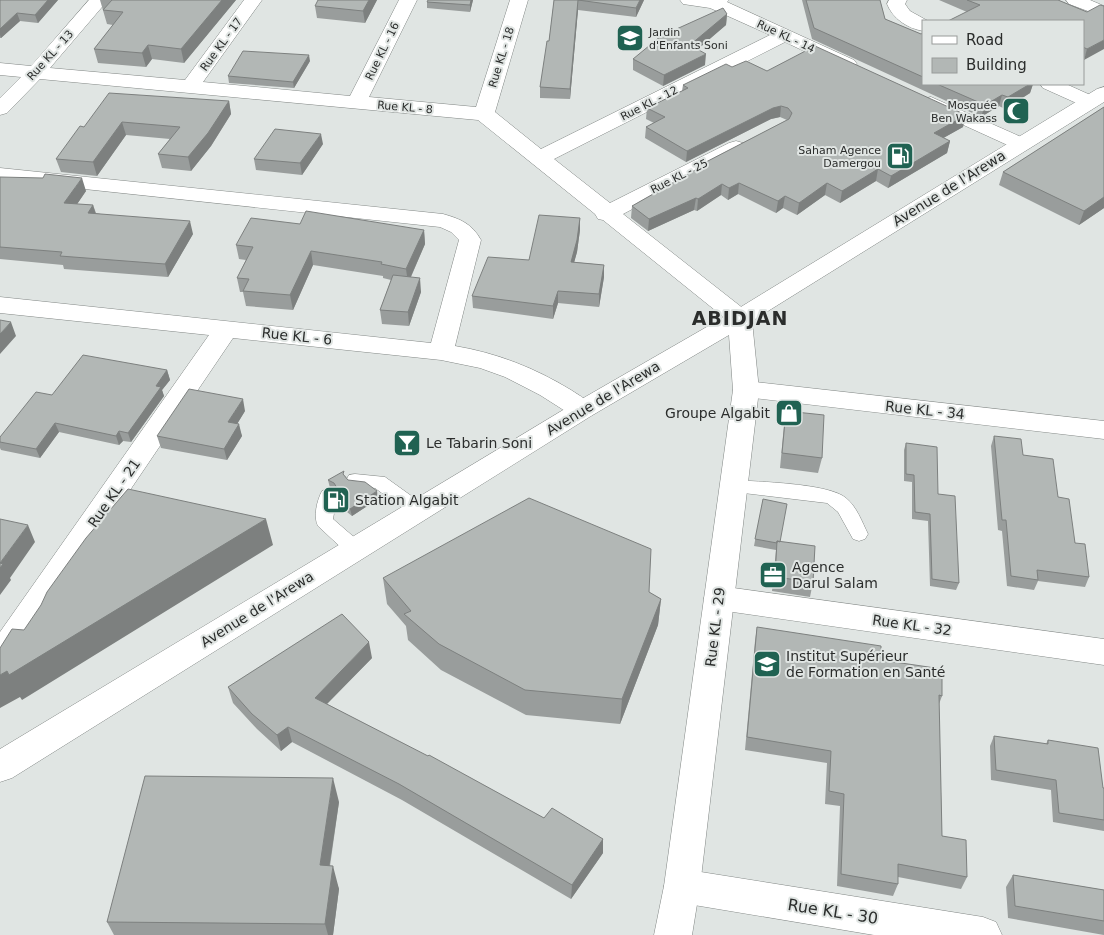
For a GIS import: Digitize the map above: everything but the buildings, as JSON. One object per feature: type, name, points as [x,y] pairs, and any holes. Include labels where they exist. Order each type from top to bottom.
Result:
[{"type":"street","name":"Rue KL - 13","points":[[0,109],[37,71],[99,0]]},
{"type":"street","name":"Rue KL - 17","points":[[190,87],[253,0]]},
{"type":"street","name":"Rue KL - 16","points":[[357,102],[408,0]]},
{"type":"street","name":"Rue KL - 18","points":[[484,114],[519,0]]},
{"type":"street","name":"Rue KL - 14","points":[[689,0],[717,2],[864,72]]},
{"type":"street","points":[[898,0],[896,4],[898,12],[922,26]]},
{"type":"street","points":[[1076,0],[1104,12]]},
{"type":"street","name":"Rue KL - 12","points":[[540,158],[784,35]]},
{"type":"street","name":"Rue KL - 8","points":[[0,68],[484,114]]},
{"type":"street","points":[[1053,85],[1097,98]]},
{"type":"street","points":[[917,96],[1021,144]]},
{"type":"street","name":"Avenue de l'Arewa","points":[[0,767],[582,410],[740,318],[1097,98]]},
{"type":"street","points":[[484,114],[606,214],[740,318]]},
{"type":"street","name":"Rue KL - 25","points":[[606,214],[753,138]]},
{"type":"street","points":[[0,174],[444,221],[455,224],[465,230],[470,240],[441,352]]},
{"type":"street","name":"Rue KL - 6","points":[[0,305],[441,352],[490,362],[520,374],[555,391],[582,410]]},
{"type":"street","name":"Rue KL - 29","points":[[673,935],[682,886],[746,390],[740,318]]},
{"type":"street","name":"Rue KL - 21","points":[[0,657],[228,328]]},
{"type":"street","name":"Rue KL - 34","points":[[746,390],[1104,430]]},
{"type":"street","name":"Rue KL - 32","points":[[719,598],[1104,652]]},
{"type":"street","name":"Rue KL - 30","points":[[682,886],[983,935]]},
{"type":"lane","points":[[355,480],[379,482],[418,510]]},
{"type":"lane","points":[[733,486],[812,494],[837,500],[847,510],[859,534]]},
{"type":"lane","points":[[328,496],[324,521],[355,549]]},
{"type":"place","name":"Jardin d'Enfants Soni","points":[[630,38]]},
{"type":"place","name":"Mosquée Ben Wakass","points":[[1016,111]]},
{"type":"place","name":"Saham Agence Damergou","points":[[900,156]]},
{"type":"place","name":"Groupe Algabit","points":[[789,413]]},
{"type":"place","name":"Le Tabarin Soni","points":[[407,443]]},
{"type":"place","name":"Station Algabit","points":[[336,500]]},
{"type":"place","name":"Agence Darul Salam","points":[[773,575]]},
{"type":"place","name":"Institut Supérieur de Formation en Santé","points":[[767,664]]},
{"type":"district","name":"ABIDJAN","points":[[740,318]]}]
